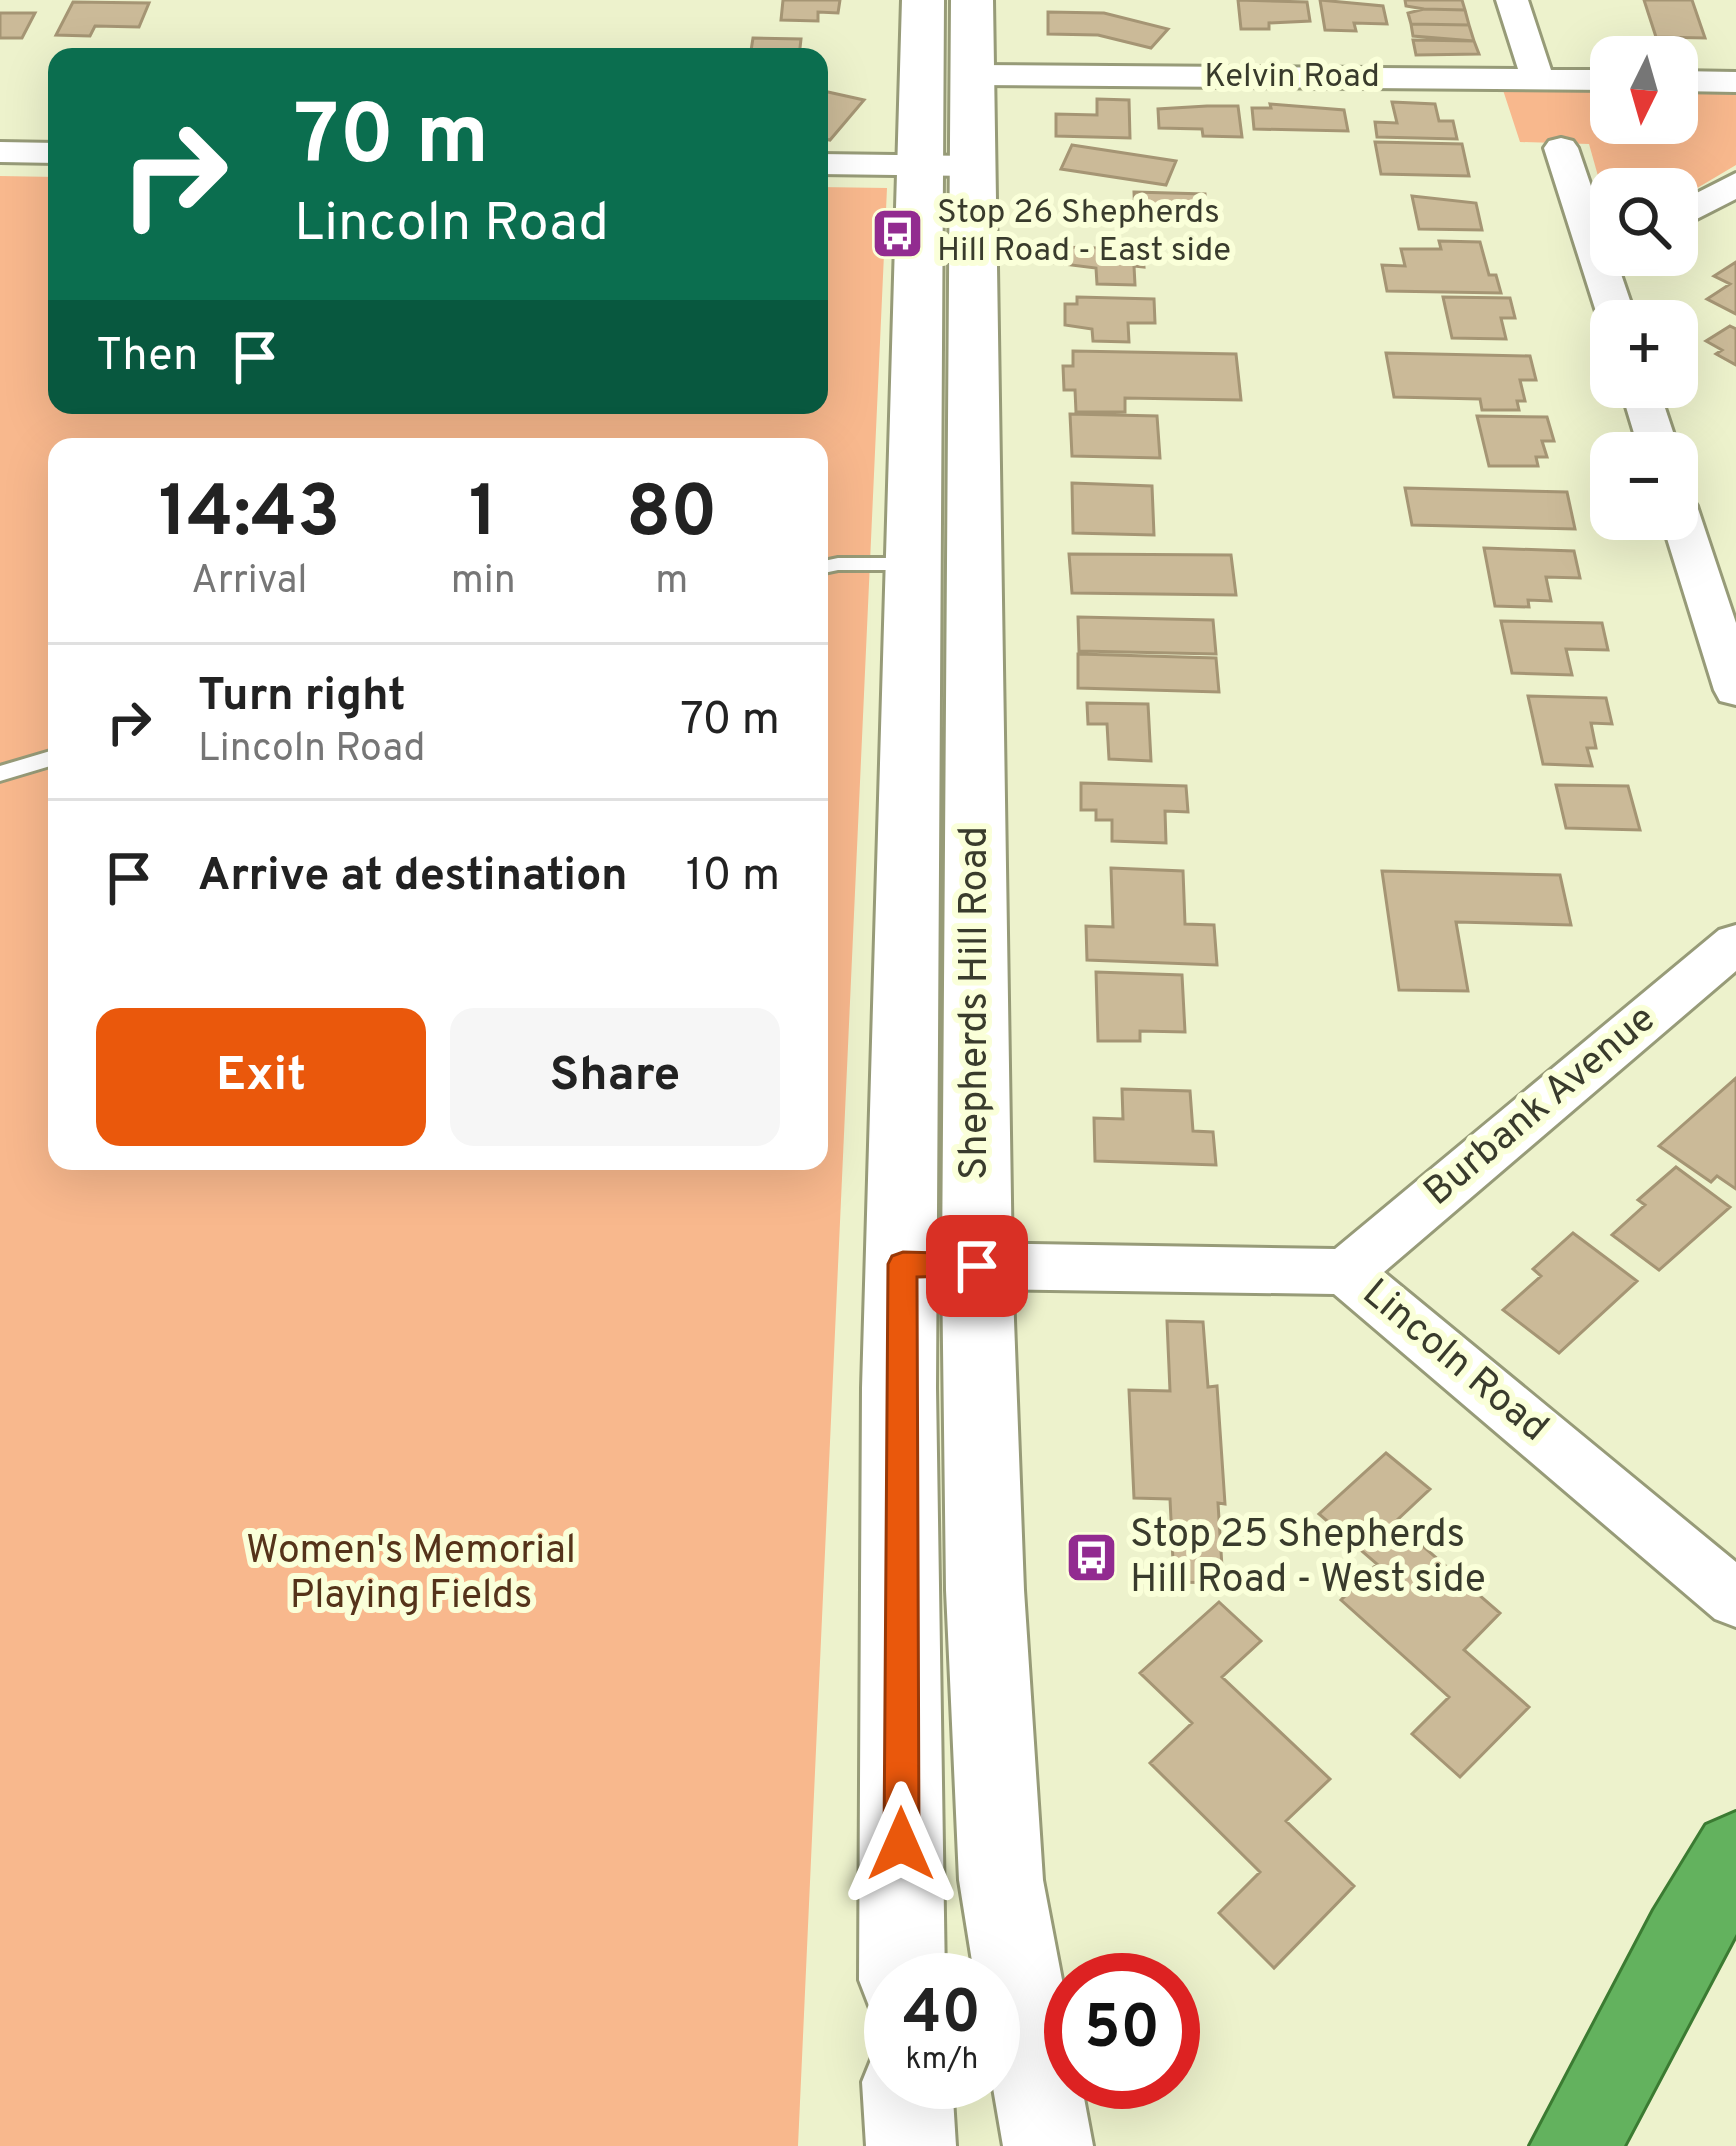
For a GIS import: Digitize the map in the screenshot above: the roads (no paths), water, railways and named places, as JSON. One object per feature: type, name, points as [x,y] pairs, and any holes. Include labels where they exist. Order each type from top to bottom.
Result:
[{"type":"highway","points":[[1575,2146],[1684,1940],[1736,1854]]},
{"type":"main road","name":"Shepherds Hill Road","points":[[903,1953],[940,1265],[947,165],[922,0]]},
{"type":"main road","name":"Shepherds Hill Road","points":[[972,0],[973,75],[947,165],[913,564],[940,1265],[985,1590],[1001,1880],[1048,2146]]},
{"type":"main road","points":[[909,2109],[911,2146]]},
{"type":"street","points":[[1512,0],[1538,79]]},
{"type":"street","name":"Kelvin Road","points":[[973,75],[1590,80]]},
{"type":"street","points":[[1698,81],[1736,82]]},
{"type":"street","points":[[1561,148],[1590,221]]},
{"type":"street","points":[[0,152],[48,153]]},
{"type":"street","points":[[828,164],[947,165]]},
{"type":"street","points":[[1698,206],[1736,184]]},
{"type":"street","points":[[1688,540],[1736,690]]},
{"type":"street","name":"Burbank Avenue","points":[[1346,1272],[1736,943]]},
{"type":"street","name":"Lincoln Road","points":[[940,1265],[1346,1272],[1736,1599]]},
{"type":"lane","points":[[828,566],[913,564]]},
{"type":"lane","points":[[0,774],[48,759]]},
{"type":"place","name":"Stop 26 Shepherds Hill Road - East side","points":[[898,233]]},
{"type":"place","name":"Stop 25 Shepherds Hill Road - West side","points":[[1091,1558]]},
{"type":"park label","name":"Women's Memorial Playing Fields","points":[[411,1574]]}]
